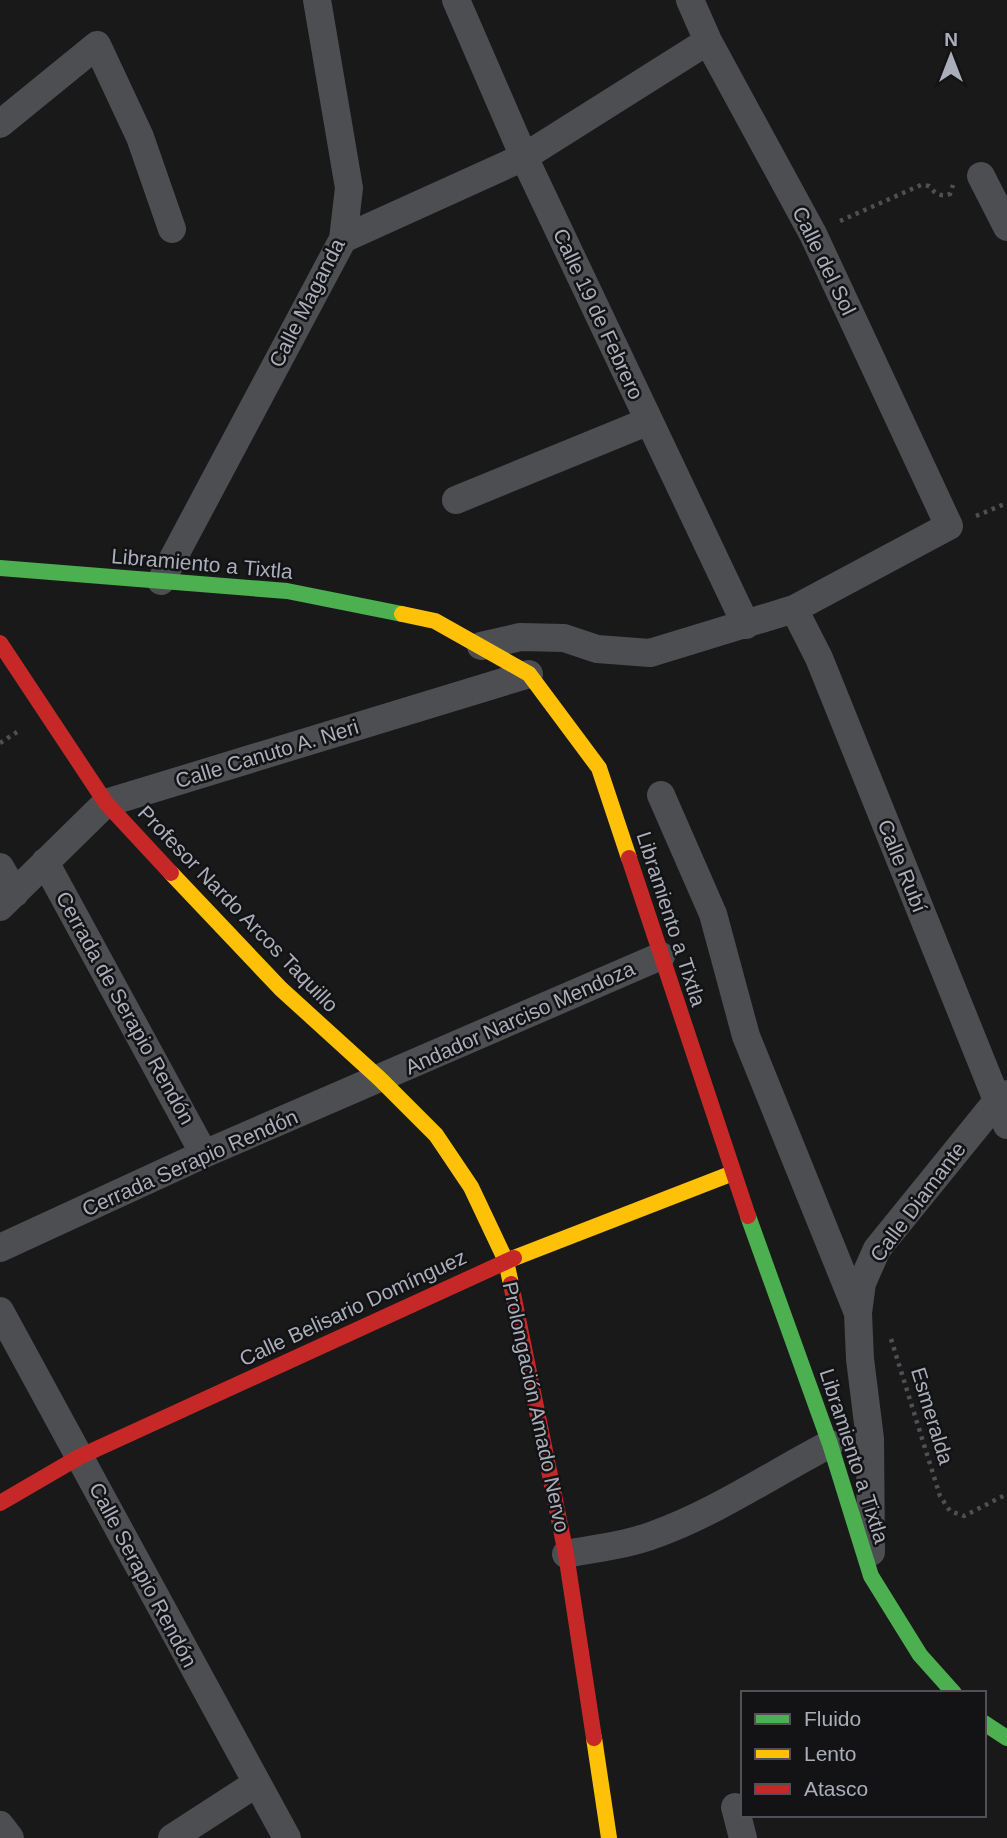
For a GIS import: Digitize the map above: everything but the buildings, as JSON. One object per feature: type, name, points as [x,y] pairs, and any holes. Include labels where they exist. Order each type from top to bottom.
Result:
[{"type":"street","name":"Calle Maganda","points":[[161,581],[343,239],[349,188],[317,0]]},
{"type":"street","name":"Calle 19 de Febrero","points":[[456,0],[524,157],[746,625]]},
{"type":"street","name":"Calle del Sol","points":[[690,0],[708,41],[813,234],[949,526],[794,609]]},
{"type":"street","points":[[343,239],[524,157],[708,41]]},
{"type":"street","points":[[0,124],[97,45],[140,137],[172,229]]},
{"type":"street","points":[[981,176],[1007,227]]},
{"type":"street","points":[[456,500],[649,421]]},
{"type":"street","name":"Libramiento a Tixtla","points":[[0,568],[287,591],[435,621],[530,674],[599,768],[733,1173],[830,1444],[871,1576],[920,1655],[952,1691]]},
{"type":"street","points":[[481,646],[520,637],[564,638],[597,649],[650,653],[794,609]]},
{"type":"street","name":"Calle Rubí","points":[[794,609],[819,658],[1004,1107]]},
{"type":"street","name":"Profesor Nardo Arcos Taquillo","points":[[0,643],[106,803],[281,989],[380,1079],[436,1135],[471,1186],[506,1261]]},
{"type":"street","name":"Calle Canuto A. Neri","points":[[7,900],[106,803],[530,674]]},
{"type":"street","points":[[662,795],[713,914],[746,1036],[858,1312]]},
{"type":"street","name":"Cerrada de Serapio Rendón","points":[[45,862],[204,1154]]},
{"type":"street","points":[[0,867],[7,900]]},
{"type":"street","name":"Andador Narciso Mendoza","points":[[380,1079],[661,956]]},
{"type":"street","name":"Cerrada Serapio Rendón","points":[[0,1248],[204,1154],[380,1079]]},
{"type":"street","name":"Calle Diamante","points":[[871,1576],[870,1439],[860,1359],[858,1312],[862,1283],[877,1249],[1004,1107]]},
{"type":"street","name":"Calle Belisario Domínguez","points":[[0,1503],[79,1457],[506,1261],[733,1173]]},
{"type":"street","name":"Prolongación Amado Nervo","points":[[506,1261],[566,1554],[610,1838]]},
{"type":"street","name":"Calle Serapio Rendón","points":[[0,1311],[287,1838]]},
{"type":"street","name":"Prolongación Amado Nervo","points":[[566,1554],[654,1535],[689,1521],[830,1444]]},
{"type":"street","points":[[986,1724],[1007,1738]]},
{"type":"street","points":[[172,1838],[257,1783]]},
{"type":"street","points":[[735,1807],[743,1838]]},
{"type":"street","points":[[0,1825],[10,1838]]},
{"type":"path","points":[[813,234],[921,186],[929,187],[942,196],[950,194],[956,174],[967,171],[981,176]]},
{"type":"path","name":"Esmeralda","points":[[889,1331],[940,1496],[950,1511],[964,1516],[1007,1494]]},
{"type":"traffic: fast","points":[[0,568],[287,591],[402,614]]},
{"type":"traffic: fast","points":[[748,1216],[830,1444],[871,1576],[920,1655],[952,1691]]},
{"type":"traffic: fast","points":[[986,1724],[1007,1738]]},
{"type":"traffic: slow","points":[[402,614],[435,621],[529,674],[599,768],[629,858]]},
{"type":"traffic: slow","points":[[171,873],[281,989],[380,1079],[436,1135],[471,1187],[506,1261],[511,1284]]},
{"type":"traffic: slow","points":[[514,1258],[733,1173]]},
{"type":"traffic: slow","points":[[594,1738],[609,1838]]},
{"type":"traffic: jam","points":[[0,643],[106,803],[171,873]]},
{"type":"traffic: jam","points":[[629,858],[748,1216]]},
{"type":"traffic: jam","points":[[0,1503],[79,1457],[514,1258]]},
{"type":"traffic: jam","points":[[511,1284],[566,1554],[594,1738]]}]
